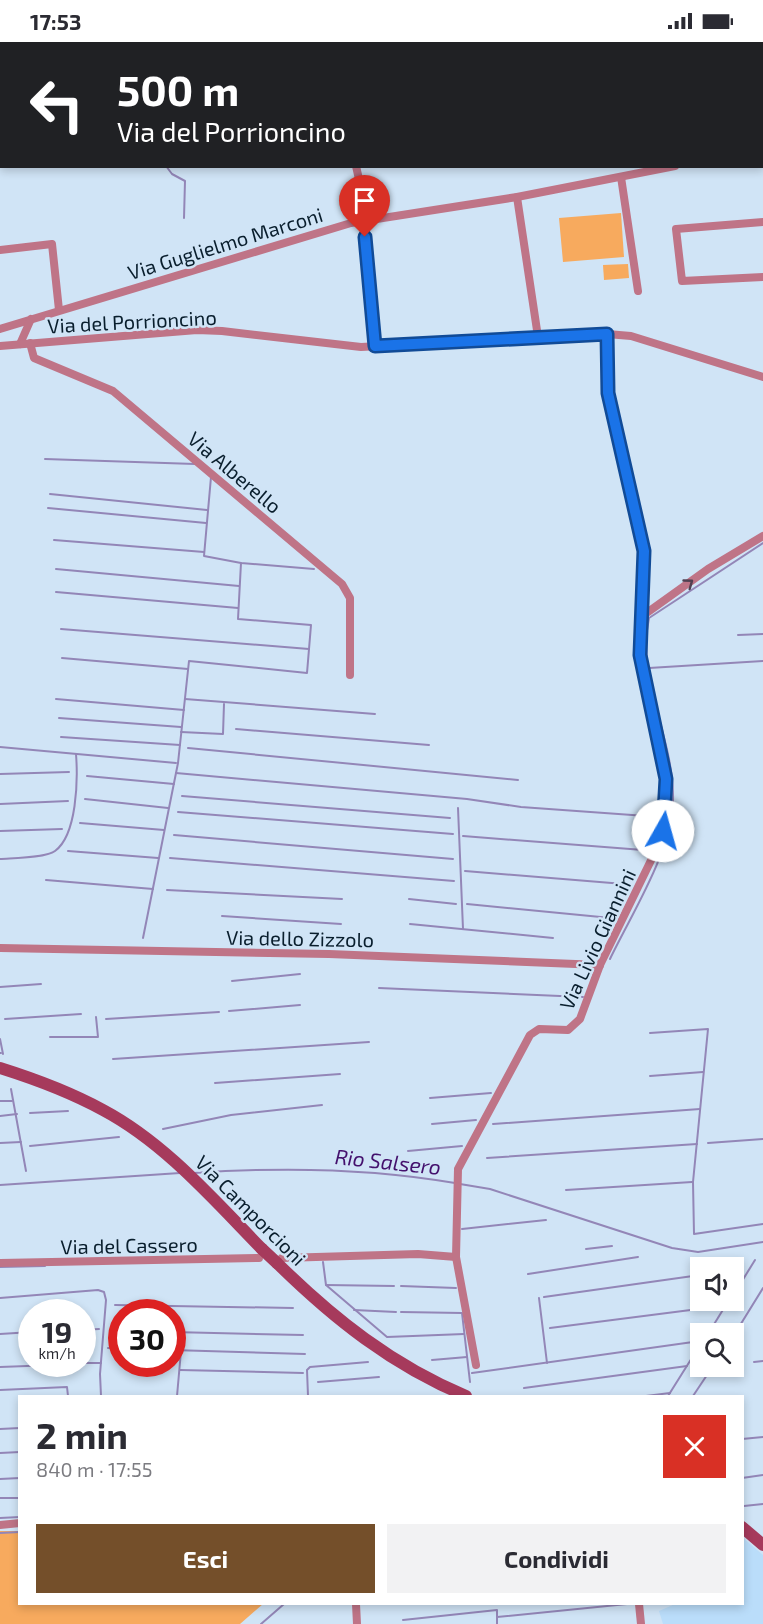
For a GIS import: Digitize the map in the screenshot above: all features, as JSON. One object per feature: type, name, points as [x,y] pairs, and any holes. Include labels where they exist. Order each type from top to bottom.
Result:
[{"type":"main road","name":"Via Camporcioni","points":[[0,1068],[45,1083],[103,1110],[146,1138],[173,1159],[199,1185],[261,1254],[280,1261],[334,1317],[393,1360],[464,1395]]},
{"type":"main road","points":[[744,1529],[763,1545]]},
{"type":"street","points":[[356,168],[365,220],[375,346]]},
{"type":"street","name":"Via Guglielmo Marconi","points":[[0,329],[365,220],[517,197],[665,168]]},
{"type":"street","points":[[621,177],[639,291]]},
{"type":"street","points":[[517,197],[538,337]]},
{"type":"street","points":[[763,222],[676,229],[682,281],[763,277]]},
{"type":"street","points":[[0,250],[52,244],[59,310]]},
{"type":"street","points":[[28,338],[32,319]]},
{"type":"street","points":[[17,324],[28,338]]},
{"type":"street","name":"Via del Porrioncino","points":[[0,346],[20,344],[28,338],[196,330],[222,331],[330,346],[375,346],[607,334],[637,338],[763,377]]},
{"type":"street","name":"Via Livio Giannini","points":[[476,1365],[456,1257],[457,1174],[464,1155],[530,1035],[539,1029],[568,1030],[580,1019],[600,965],[658,846],[666,814],[663,762],[641,669],[644,551],[608,393],[607,334]]},
{"type":"street","name":"Via Alberello","points":[[28,338],[34,358],[113,392],[342,584],[350,598],[350,675]]},
{"type":"street","points":[[641,617],[708,569],[763,536]]},
{"type":"street","name":"Via dello Zizzolo","points":[[0,948],[329,954],[600,965]]},
{"type":"street","name":"Via del Cassero","points":[[0,1263],[261,1254]]},
{"type":"street","points":[[280,1261],[418,1254],[456,1257]]},
{"type":"street","points":[[0,1525],[18,1523]]},
{"type":"street","points":[[356,1605],[357,1624]]},
{"type":"street","points":[[639,1605],[641,1624]]},
{"type":"shaded area","points":[[621,213],[624,257],[563,262],[559,218]]},
{"type":"shaded area","points":[[628,264],[629,278],[604,280],[603,265]]},
{"type":"shaded area","points":[[0,1531],[18,1531],[18,1605],[262,1605],[240,1624],[0,1624]]},
{"type":"shaded area","points":[[744,1539],[763,1555],[763,1624],[663,1624],[659,1611],[673,1605],[744,1605]]},
{"type":"waterway","points":[[168,168],[172,174],[185,181],[184,218]]},
{"type":"waterway","points":[[45,459],[195,464]]},
{"type":"waterway","points":[[211,477],[204,556],[241,563],[314,569]]},
{"type":"waterway","points":[[50,494],[207,510]]},
{"type":"waterway","points":[[48,508],[206,523]]},
{"type":"waterway","points":[[54,540],[204,552]]},
{"type":"waterway","points":[[610,959],[660,857],[672,814],[671,772],[647,662],[646,640],[649,618],[763,543]]},
{"type":"waterway","points":[[143,938],[178,763],[189,661],[307,673],[311,625],[238,619],[241,563]]},
{"type":"waterway","points":[[56,569],[239,586]]},
{"type":"waterway","points":[[56,592],[238,608]]},
{"type":"waterway","points":[[61,629],[309,649]]},
{"type":"waterway","points":[[738,635],[763,634]]},
{"type":"waterway","points":[[62,658],[188,669]]},
{"type":"waterway","points":[[649,668],[763,661]]},
{"type":"waterway","points":[[56,699],[184,710]]},
{"type":"waterway","points":[[185,699],[375,714]]},
{"type":"waterway","points":[[181,732],[223,734],[224,704]]},
{"type":"waterway","points":[[59,718],[181,727]]},
{"type":"waterway","points":[[236,729],[429,745]]},
{"type":"waterway","points":[[61,737],[180,745]]},
{"type":"waterway","points":[[0,747],[176,763]]},
{"type":"waterway","points":[[188,748],[518,780]]},
{"type":"waterway","points":[[0,859],[44,855],[55,851],[62,843],[72,820],[77,778],[76,754]]},
{"type":"waterway","points":[[0,774],[69,772]]},
{"type":"waterway","points":[[176,773],[467,799],[521,807],[660,817]]},
{"type":"waterway","points":[[87,776],[174,784]]},
{"type":"waterway","points":[[182,796],[450,818]]},
{"type":"waterway","points":[[85,799],[168,808]]},
{"type":"waterway","points":[[0,804],[68,801]]},
{"type":"waterway","points":[[458,808],[463,929]]},
{"type":"waterway","points":[[178,812],[453,834]]},
{"type":"waterway","points":[[80,823],[164,830]]},
{"type":"waterway","points":[[0,831],[62,829]]},
{"type":"waterway","points":[[174,835],[453,859]]},
{"type":"waterway","points":[[463,836],[643,850]]},
{"type":"waterway","points":[[68,851],[158,858]]},
{"type":"waterway","points":[[170,858],[454,881]]},
{"type":"waterway","points":[[465,871],[624,884]]},
{"type":"waterway","points":[[46,880],[153,889]]},
{"type":"waterway","points":[[167,890],[342,899]]},
{"type":"waterway","points":[[409,899],[456,904]]},
{"type":"waterway","points":[[467,904],[611,918]]},
{"type":"waterway","points":[[222,916],[341,924]]},
{"type":"waterway","points":[[410,924],[553,938]]},
{"type":"waterway","points":[[232,981],[300,974]]},
{"type":"waterway","points":[[0,987],[41,984]]},
{"type":"waterway","points":[[379,988],[583,997]]},
{"type":"waterway","points":[[229,1011],[300,1005]]},
{"type":"waterway","points":[[106,1019],[219,1012]]},
{"type":"waterway","points":[[5,1019],[81,1014]]},
{"type":"waterway","points":[[50,1037],[98,1037],[96,1017]]},
{"type":"waterway","points":[[650,1033],[708,1029],[693,1182],[694,1234],[763,1224]]},
{"type":"waterway","points":[[0,1039],[3,1054]]},
{"type":"waterway","points":[[113,1059],[369,1042]]},
{"type":"waterway","points":[[650,1076],[703,1072]]},
{"type":"waterway","points":[[215,1083],[340,1074]]},
{"type":"waterway","points":[[11,1089],[26,1171]]},
{"type":"waterway","points":[[430,1098],[491,1093]]},
{"type":"waterway","points":[[0,1101],[12,1101]]},
{"type":"waterway","points":[[163,1129],[231,1115],[322,1105]]},
{"type":"waterway","points":[[493,1124],[700,1109]]},
{"type":"waterway","points":[[30,1113],[68,1111]]},
{"type":"waterway","points":[[0,1116],[17,1114]]},
{"type":"waterway","points":[[432,1124],[476,1120]]},
{"type":"waterway","points":[[30,1146],[119,1137]]},
{"type":"waterway","points":[[708,1143],[763,1139]]},
{"type":"waterway","points":[[0,1143],[21,1142]]},
{"type":"waterway","points":[[487,1158],[697,1144]]},
{"type":"waterway","points":[[408,1151],[462,1146]]},
{"type":"waterway","name":"Rio Salsero","points":[[194,1173],[325,1170],[390,1174],[455,1183]]},
{"type":"waterway","name":"Rio Salsero","points":[[0,1185],[180,1173]]},
{"type":"waterway","points":[[566,1190],[692,1182]]},
{"type":"waterway","name":"Rio Salsero","points":[[460,1184],[490,1189],[672,1248],[698,1252],[763,1242]]},
{"type":"waterway","points":[[462,1229],[546,1220]]},
{"type":"waterway","points":[[586,1249],[612,1246]]},
{"type":"waterway","points":[[528,1274],[638,1257]]},
{"type":"waterway","points":[[744,1278],[755,1260]]},
{"type":"waterway","points":[[323,1262],[326,1285],[387,1337],[464,1334]]},
{"type":"waterway","points":[[0,1267],[45,1266]]},
{"type":"waterway","points":[[544,1297],[690,1276]]},
{"type":"waterway","points":[[326,1285],[394,1286]]},
{"type":"waterway","points":[[401,1286],[456,1288]]},
{"type":"waterway","points":[[741,1323],[763,1288]]},
{"type":"waterway","points":[[0,1298],[98,1290],[104,1292],[106,1300],[100,1374],[101,1395]]},
{"type":"waterway","points":[[539,1298],[547,1363]]},
{"type":"waterway","points":[[186,1306],[293,1308]]},
{"type":"waterway","points":[[354,1310],[396,1312]]},
{"type":"waterway","points":[[550,1328],[690,1310]]},
{"type":"waterway","points":[[715,1323],[722,1311]]},
{"type":"waterway","points":[[401,1312],[462,1313],[470,1382]]},
{"type":"waterway","points":[[186,1332],[303,1335]]},
{"type":"waterway","points":[[0,1334],[18,1333]]},
{"type":"waterway","points":[[472,1373],[690,1342]]},
{"type":"waterway","points":[[186,1350],[305,1354]]},
{"type":"waterway","points":[[432,1360],[467,1357]]},
{"type":"waterway","points":[[669,1395],[690,1361]]},
{"type":"waterway","points":[[754,1362],[763,1361]]},
{"type":"waterway","points":[[308,1395],[307,1370],[310,1367],[368,1362]]},
{"type":"waterway","points":[[96,1363],[101,1363]]},
{"type":"waterway","points":[[0,1367],[18,1366]]},
{"type":"waterway","points":[[524,1388],[687,1366]]},
{"type":"waterway","points":[[186,1370],[303,1373]]},
{"type":"waterway","points":[[177,1395],[179,1377]]},
{"type":"waterway","points":[[318,1382],[379,1377]]},
{"type":"waterway","points":[[694,1395],[706,1377]]},
{"type":"waterway","points":[[0,1390],[67,1387],[68,1395]]},
{"type":"waterway","points":[[654,1395],[670,1393]]},
{"type":"waterway","points":[[0,1429],[18,1428]]},
{"type":"waterway","points":[[744,1439],[763,1437]]},
{"type":"waterway","points":[[0,1453],[18,1452]]},
{"type":"waterway","points":[[744,1478],[763,1475]]},
{"type":"waterway","points":[[0,1479],[18,1478]]},
{"type":"waterway","points":[[0,1498],[18,1498]]},
{"type":"waterway","points":[[744,1506],[763,1504]]},
{"type":"waterway","points":[[0,1518],[18,1517]]},
{"type":"waterway","points":[[0,1533],[18,1532]]},
{"type":"waterway","points":[[261,1624],[283,1605]]},
{"type":"waterway","points":[[497,1617],[617,1605]]},
{"type":"waterway","points":[[403,1620],[497,1610],[497,1624]]},
{"type":"route","points":[[365,237],[374,314],[375,346],[607,334],[608,393],[644,551],[640,655],[641,669],[666,779],[666,814],[663,831]]}]
